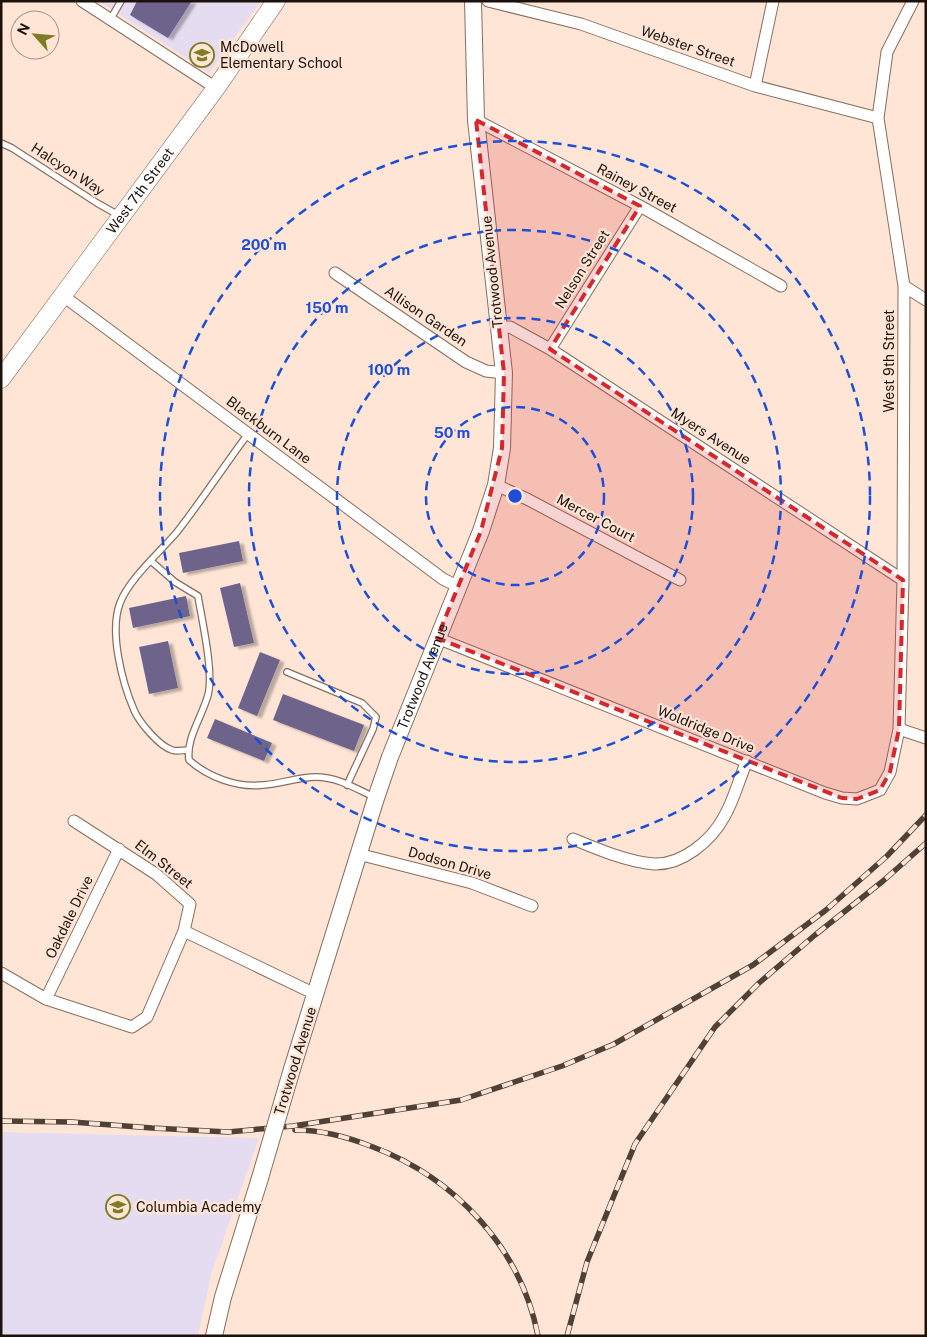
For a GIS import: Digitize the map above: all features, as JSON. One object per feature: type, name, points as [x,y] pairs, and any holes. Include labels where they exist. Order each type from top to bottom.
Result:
[{"type":"main road","name":"West 7th Street","points":[[3,375],[122,217],[216,88],[276,1]]},
{"type":"main road","name":"Trotwood Avenue","points":[[214,1336],[223,1297],[376,798],[437,638],[481,531],[496,486],[503,431],[504,373],[476,120],[473,1]]},
{"type":"street","points":[[83,1],[216,88]]},
{"type":"street","name":"Webster Street","points":[[488,1],[581,24],[755,86],[878,118]]},
{"type":"street","points":[[755,86],[773,1]]},
{"type":"street","name":"West 9th Street","points":[[899,729],[903,580],[904,286],[878,118],[887,52],[913,1]]},
{"type":"street","name":"Rainey Street","points":[[476,120],[640,206],[782,286]]},
{"type":"street","name":"Nelson Street","points":[[550,349],[640,206]]},
{"type":"street","name":"Allison Garden","points":[[335,273],[466,362],[486,371],[504,373]]},
{"type":"street","points":[[904,286],[926,300]]},
{"type":"street","name":"Blackburn Lane","points":[[62,295],[443,579],[459,587]]},
{"type":"street","name":"Myers Avenue","points":[[498,328],[510,327],[550,349],[903,580]]},
{"type":"street","name":"Mercer Court","points":[[496,486],[527,499],[680,580]]},
{"type":"street","name":"Woldridge Drive","points":[[437,638],[842,798],[857,799],[880,790],[890,772],[899,729]]},
{"type":"street","points":[[899,729],[926,738]]},
{"type":"street","points":[[573,840],[612,854],[655,864],[678,859],[704,844],[724,818],[747,760]]},
{"type":"street","name":"Elm Street","points":[[74,821],[156,874],[190,904],[184,930]]},
{"type":"street","name":"Oakdale Drive","points":[[46,999],[119,849]]},
{"type":"street","name":"Dodson Drive","points":[[358,854],[472,883],[532,906]]},
{"type":"street","points":[[1,973],[46,999],[132,1027],[147,1017],[184,930],[315,994]]},
{"type":"lane","points":[[110,20],[122,1]]},
{"type":"lane","name":"Halcyon Way","points":[[1,143],[122,217]]},
{"type":"lane","points":[[188,750],[173,751],[155,738],[137,716],[130,700],[116,649],[120,603],[134,580],[177,531],[248,434]]},
{"type":"lane","points":[[152,561],[175,582],[198,596],[209,663],[209,694],[188,750],[189,760],[198,769],[242,786],[264,786],[315,777],[334,779],[376,798]]},
{"type":"lane","points":[[287,672],[362,702],[376,717],[373,729],[347,785]]},
{"type":"highlighted area","points":[[476,120],[640,206],[550,349],[903,580],[899,729],[890,772],[880,790],[857,799],[842,798],[437,638],[481,531],[502,448],[504,373]]},
{"type":"shaded area","name":"McDowell Elementary School","points":[[99,1],[261,1],[209,73]]},
{"type":"shaded area","name":"Columbia Academy","points":[[1,1132],[259,1138],[211,1275],[198,1336],[1,1336]]},
{"type":"building","points":[[137,1],[192,1],[168,38],[130,15]]},
{"type":"building","points":[[239,541],[243,561],[183,573],[179,553]]},
{"type":"building","points":[[240,583],[254,643],[234,647],[220,588]]},
{"type":"building","points":[[186,596],[190,616],[133,628],[129,608]]},
{"type":"building","points":[[168,641],[178,688],[149,694],[139,647]]},
{"type":"building","points":[[260,652],[280,660],[257,716],[238,708]]},
{"type":"building","points":[[283,694],[364,725],[354,751],[273,720]]},
{"type":"building","points":[[215,719],[272,743],[264,761],[207,738]]},
{"type":"railway","points":[[1,1121],[72,1122],[228,1132],[293,1126],[461,1100],[562,1066],[614,1044],[753,965],[826,910],[887,856],[926,815]]},
{"type":"railway","points":[[567,1336],[587,1262],[635,1144],[715,1027],[759,983],[926,843]]},
{"type":"railway","points":[[295,1130],[315,1131],[334,1135],[373,1147],[403,1160],[431,1177],[457,1197],[480,1220],[500,1246],[517,1274],[529,1304],[538,1336]]},
{"type":"place","name":"McDowell Elementary School","points":[[202,55]]},
{"type":"place","name":"Columbia Academy","points":[[118,1207]]}]
